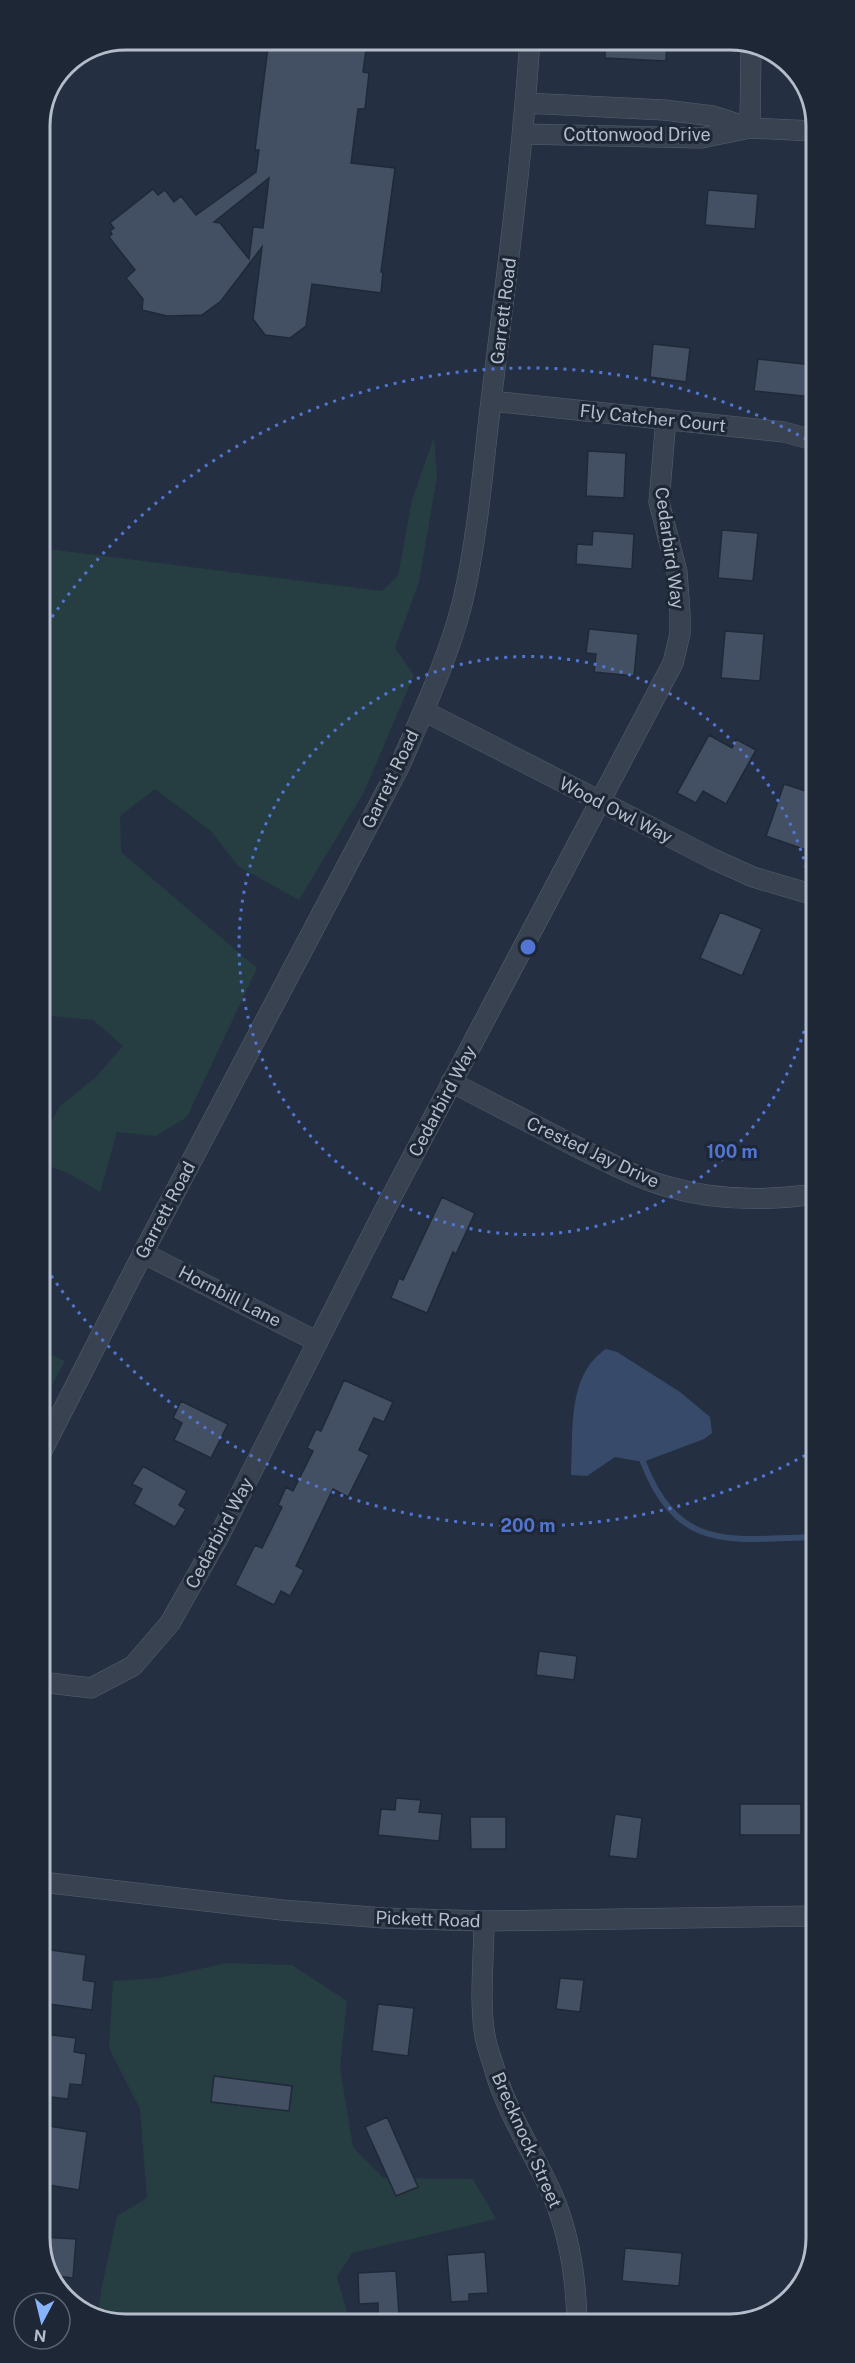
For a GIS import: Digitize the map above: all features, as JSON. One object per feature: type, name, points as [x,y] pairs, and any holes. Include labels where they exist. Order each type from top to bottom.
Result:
[{"type":"street","name":"Garrett Road","points":[[49,1436],[142,1253],[400,765],[424,711],[450,641],[463,600],[471,553],[508,271],[523,134],[529,50]]},
{"type":"street","points":[[750,128],[751,53]]},
{"type":"street","name":"Cottonwood Drive","points":[[525,103],[664,110],[713,116],[750,128]]},
{"type":"street","name":"Cottonwood Drive","points":[[523,134],[701,138],[750,128],[806,131]]},
{"type":"street","name":"Fly Catcher Court","points":[[491,401],[666,418],[784,432],[806,438]]},
{"type":"street","name":"Cedarbird Way","points":[[49,1683],[92,1688],[133,1666],[170,1623],[223,1527],[316,1341],[673,663],[680,634],[677,572],[659,501],[666,418]]},
{"type":"street","name":"Wood Owl Way","points":[[424,711],[733,868],[753,877],[806,893]]},
{"type":"street","name":"Crested Jay Drive","points":[[451,1082],[613,1165],[669,1187],[707,1195],[750,1199],[806,1195]]},
{"type":"street","name":"Hornbill Lane","points":[[142,1253],[316,1341]]},
{"type":"street","name":"Pickett Road","points":[[49,1883],[282,1910],[384,1918],[484,1921],[806,1916]]},
{"type":"street","name":"Brecknock Street","points":[[484,1921],[485,2035],[495,2073],[506,2101],[552,2195],[563,2224],[571,2254],[577,2314]]},
{"type":"green space","points":[[434,437],[437,477],[419,582],[395,648],[414,675],[364,792],[299,900],[238,866],[211,831],[155,789],[120,816],[121,852],[257,968],[187,1117],[156,1136],[117,1132],[100,1192],[68,1173],[50,1166],[50,1125],[60,1106],[96,1077],[123,1046],[93,1020],[50,1016],[50,549],[382,591],[398,576],[412,500]]},
{"type":"green space","points":[[49,1354],[65,1361],[49,1390]]},
{"type":"green space","points":[[227,1963],[292,1965],[347,2001],[340,2068],[353,2147],[383,2178],[473,2179],[496,2219],[352,2253],[337,2277],[347,2313],[120,2313],[99,2308],[117,2216],[147,2198],[140,2109],[109,2048],[113,1981],[159,1978]]},
{"type":"water","points":[[606,1349],[617,1352],[680,1392],[710,1417],[712,1433],[704,1439],[643,1462],[615,1457],[587,1476],[571,1475],[573,1423],[578,1389],[593,1360]]},
{"type":"building","points":[[268,49],[366,49],[363,72],[369,73],[365,109],[358,109],[351,163],[395,168],[381,272],[383,272],[381,293],[312,284],[306,326],[290,338],[265,335],[253,319],[262,247],[221,301],[202,315],[167,316],[142,310],[143,299],[126,278],[135,270],[109,237],[112,234],[110,231],[114,228],[110,223],[153,189],[158,195],[165,190],[174,202],[181,196],[196,215],[256,172],[259,150],[255,150]],"holes":[[[269,178],[263,228],[253,227],[249,259],[220,223],[214,222]]]},
{"type":"building","points":[[605,50],[667,50],[666,61],[605,58]]},
{"type":"building","points":[[708,190],[758,194],[755,229],[705,225]]},
{"type":"building","points":[[653,344],[690,348],[686,382],[650,377]]},
{"type":"building","points":[[758,359],[806,364],[806,396],[754,391]]},
{"type":"building","points":[[588,451],[626,453],[624,498],[586,496]]},
{"type":"building","points":[[722,530],[758,533],[753,581],[718,578]]},
{"type":"building","points":[[593,531],[634,534],[632,569],[576,564],[577,544],[592,545]]},
{"type":"building","points":[[589,629],[638,634],[634,676],[594,672],[596,654],[586,653]]},
{"type":"building","points":[[725,631],[764,634],[760,681],[721,678]]},
{"type":"building","points":[[709,735],[732,748],[736,739],[756,750],[726,804],[703,791],[696,803],[677,793]]},
{"type":"building","points":[[784,784],[806,791],[806,850],[766,836]]},
{"type":"building","points":[[720,912],[762,929],[742,976],[700,958]]},
{"type":"building","points":[[442,1197],[475,1213],[456,1254],[453,1252],[427,1313],[391,1298],[399,1278],[403,1280]]},
{"type":"building","points":[[344,1380],[393,1402],[384,1422],[374,1418],[359,1450],[369,1455],[348,1497],[333,1489],[296,1566],[304,1570],[290,1596],[281,1591],[274,1605],[235,1585],[255,1545],[262,1548],[282,1507],[278,1505],[286,1487],[293,1491],[313,1451],[307,1448],[316,1429],[321,1431]]},
{"type":"building","points":[[181,1401],[228,1424],[211,1458],[174,1440],[182,1423],[173,1418]]},
{"type":"building","points":[[143,1466],[187,1491],[179,1505],[186,1509],[175,1527],[134,1504],[142,1489],[132,1484]]},
{"type":"building","points":[[539,1651],[577,1656],[574,1680],[536,1675]]},
{"type":"building","points":[[396,1798],[421,1800],[419,1812],[442,1814],[439,1841],[378,1835],[381,1809],[395,1810]]},
{"type":"building","points":[[740,1804],[801,1804],[801,1835],[740,1835]]},
{"type":"building","points":[[615,1814],[642,1818],[637,1859],[609,1856]]},
{"type":"building","points":[[470,1817],[506,1817],[506,1849],[471,1849]]},
{"type":"building","points":[[49,1950],[86,1955],[83,1980],[95,1982],[92,2010],[49,2004]]},
{"type":"building","points":[[560,1978],[584,1980],[580,2012],[556,2009]]},
{"type":"building","points":[[378,2004],[414,2008],[408,2056],[372,2051]]},
{"type":"building","points":[[49,2035],[76,2038],[74,2052],[86,2054],[82,2085],[70,2084],[68,2099],[49,2097]]},
{"type":"building","points":[[214,2076],[292,2086],[289,2111],[211,2102]]},
{"type":"building","points":[[387,2117],[418,2187],[396,2196],[365,2127]]},
{"type":"building","points":[[49,2126],[87,2132],[79,2190],[49,2185]]},
{"type":"building","points":[[49,2237],[76,2239],[73,2278],[60,2277],[52,2257]]},
{"type":"building","points":[[625,2248],[682,2253],[679,2286],[622,2281]]},
{"type":"building","points":[[485,2252],[488,2293],[469,2294],[469,2301],[451,2302],[447,2255]]},
{"type":"building","points":[[396,2271],[399,2313],[378,2313],[378,2303],[359,2304],[358,2273]]},
{"type":"waterway","points":[[643,1462],[657,1492],[673,1513],[691,1527],[711,1535],[734,1538],[806,1537]]}]
